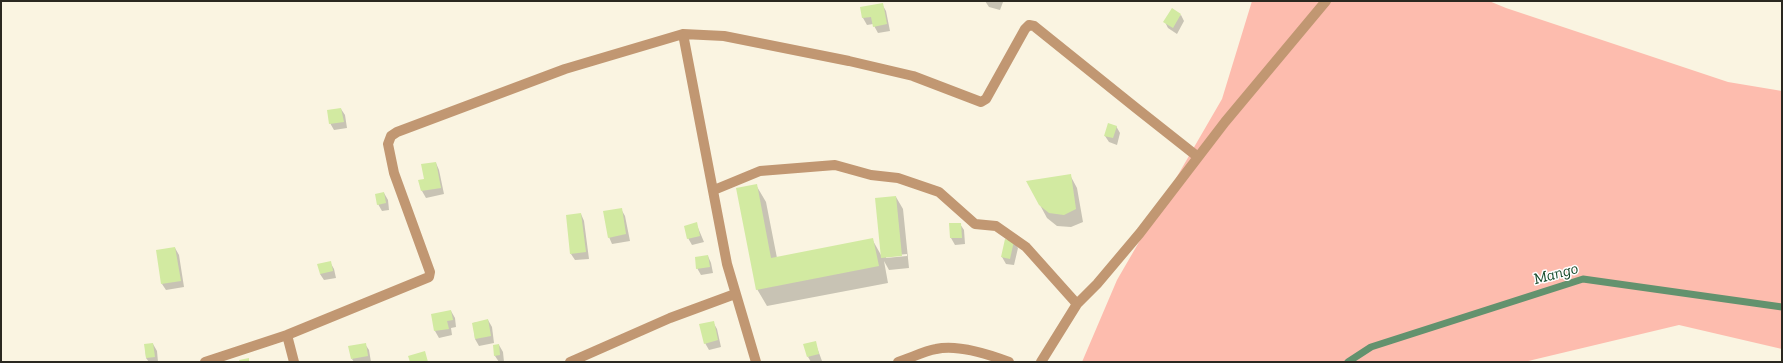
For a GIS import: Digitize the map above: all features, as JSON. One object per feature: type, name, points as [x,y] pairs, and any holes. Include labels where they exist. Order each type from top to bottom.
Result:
[{"type":"street","points":[[1041,362],[1077,304],[1097,284],[1140,234],[1225,122],[1326,1]]},
{"type":"street","points":[[205,362],[287,335],[429,277],[430,272],[394,173],[388,144],[391,136],[397,132],[565,69],[682,34],[724,36],[772,44],[849,61],[913,76],[981,102],[986,99],[1025,29],[1029,25],[1034,26],[1198,157]]},
{"type":"street","points":[[682,34],[714,190],[727,264],[756,362]]},
{"type":"street","points":[[714,190],[760,171],[835,165],[871,175],[898,178],[939,192],[975,224],[996,226],[1026,247],[1077,304]]},
{"type":"street","points":[[570,362],[670,318],[736,294]]},
{"type":"street","points":[[287,335],[294,362]]},
{"type":"street","points":[[898,362],[936,349],[950,347],[990,355],[1009,362]]},
{"type":"shaded area","points":[[1252,1],[1489,1],[1728,82],[1782,91],[1782,349],[1679,325],[1524,362],[1082,362],[1117,280],[1222,99]]},
{"type":"building","points":[[883,3],[887,24],[873,27],[871,17],[862,18],[860,7]]},
{"type":"building","points":[[1172,8],[1181,14],[1173,28],[1163,22]]},
{"type":"building","points":[[341,108],[344,122],[329,124],[327,110]]},
{"type":"building","points":[[1108,123],[1117,126],[1113,138],[1104,136]]},
{"type":"building","points":[[436,162],[441,188],[421,191],[418,180],[424,179],[421,164]]},
{"type":"building","points":[[1071,174],[1076,209],[1064,215],[1049,213],[1039,205],[1026,181]]},
{"type":"building","points":[[757,184],[771,258],[873,238],[879,266],[756,290],[736,188]]},
{"type":"building","points":[[384,192],[386,203],[377,205],[375,194]]},
{"type":"building","points":[[896,196],[902,256],[881,258],[875,198]]},
{"type":"building","points":[[622,208],[626,234],[608,238],[603,211]]},
{"type":"building","points":[[581,213],[586,252],[570,254],[566,215]]},
{"type":"building","points":[[697,222],[700,236],[687,239],[684,226]]},
{"type":"building","points":[[949,223],[961,223],[962,238],[950,238]]},
{"type":"building","points":[[1005,239],[1014,241],[1010,259],[1001,257]]},
{"type":"building","points":[[175,247],[181,281],[161,284],[156,250]]},
{"type":"building","points":[[708,255],[710,267],[696,269],[695,257]]},
{"type":"building","points":[[331,261],[333,271],[320,274],[317,264]]},
{"type":"building","points":[[451,310],[453,320],[447,321],[449,329],[434,331],[431,314]]},
{"type":"building","points":[[488,319],[491,336],[475,339],[472,323]]},
{"type":"building","points":[[714,321],[718,340],[704,344],[699,324]]},
{"type":"building","points":[[816,341],[819,354],[807,357],[803,344]]},
{"type":"building","points":[[153,343],[155,357],[146,358],[144,344]]},
{"type":"building","points":[[366,343],[368,356],[351,359],[348,346]]},
{"type":"building","points":[[499,344],[500,355],[494,356],[493,345]]},
{"type":"building","points":[[425,351],[428,362],[410,362],[408,356]]},
{"type":"building","points":[[249,358],[249,362],[240,362],[239,360]]},
{"type":"waterway","name":"Mango","points":[[1348,362],[1371,347],[1583,279],[1782,307]]}]
